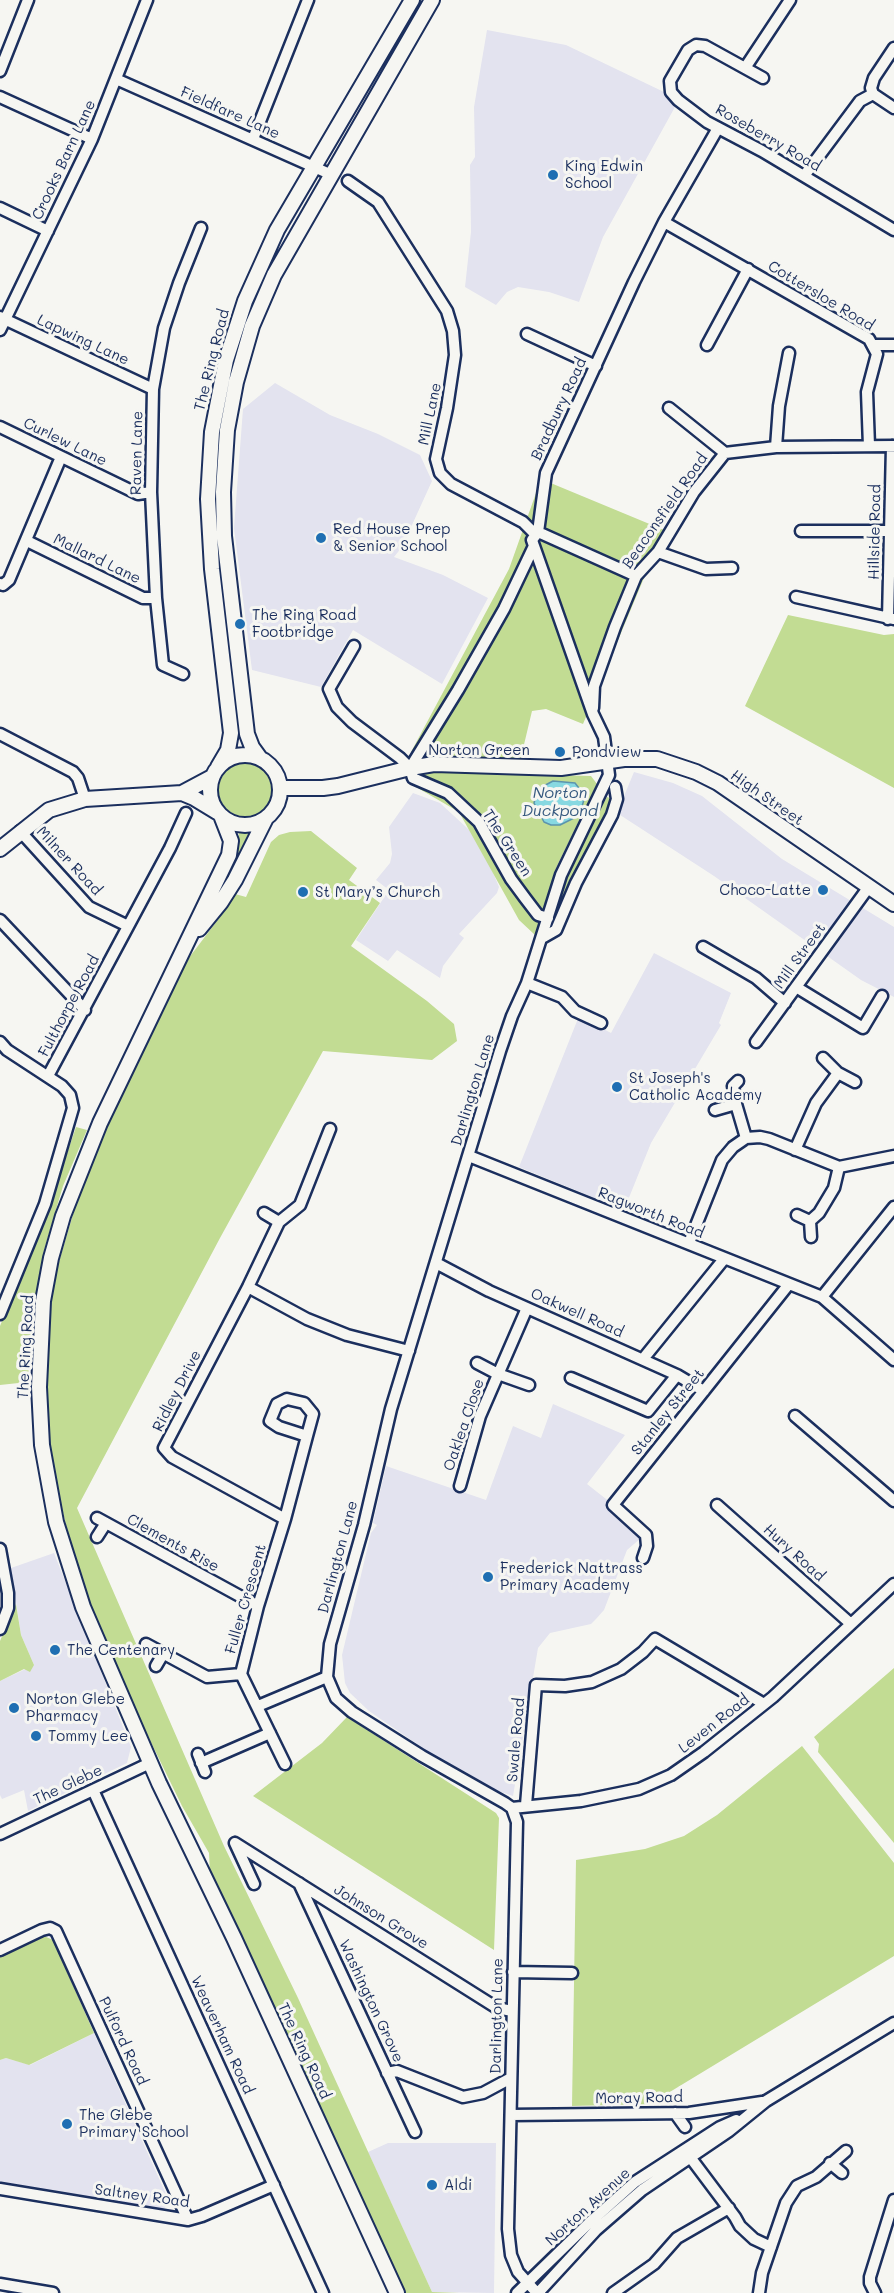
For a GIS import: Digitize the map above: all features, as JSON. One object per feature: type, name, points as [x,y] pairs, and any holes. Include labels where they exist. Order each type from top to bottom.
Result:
[{"type":"main road","name":"The Ring Road","points":[[215,772],[228,750],[231,733],[212,569],[208,499],[209,460],[218,395],[226,360],[245,301],[277,230],[312,166],[412,0]]},
{"type":"main road","name":"The Ring Road","points":[[260,758],[246,734],[224,536],[223,492],[227,430],[236,382],[252,326],[274,275],[432,0]]},
{"type":"main road","points":[[0,849],[49,810],[85,799],[182,793],[194,798],[234,824],[245,825],[266,818],[280,800],[282,788],[278,776],[269,764],[260,758],[239,756],[229,760],[182,793]]},
{"type":"main road","name":"High Street","points":[[607,760],[657,759],[696,772],[718,783],[894,904]]},
{"type":"main road","name":"Norton Green","points":[[282,788],[331,787],[434,764],[561,768],[607,760]]},
{"type":"main road","points":[[215,772],[211,799],[220,815]]},
{"type":"main road","name":"The Ring Road","points":[[220,815],[231,841],[229,855],[189,943],[110,1101],[80,1170],[51,1258],[43,1301],[40,1342],[39,1387],[42,1445],[56,1522],[83,1606],[150,1763],[234,1938],[397,2293]]},
{"type":"main road","name":"The Ring Road","points":[[189,943],[235,880],[266,818]]},
{"type":"street","points":[[0,71],[28,0]]},
{"type":"street","name":"Crooks Barn Lane","points":[[2,322],[92,138],[147,0]]},
{"type":"street","points":[[253,139],[309,0]]},
{"type":"street","points":[[763,78],[745,68],[790,0]]},
{"type":"street","name":"Roseberry Road","points":[[745,68],[705,46],[696,45],[688,50],[670,81],[671,92],[678,100],[718,128],[894,230]]},
{"type":"street","points":[[894,48],[874,78],[871,88],[873,94],[894,108]]},
{"type":"street","name":"Fieldfare Lane","points":[[116,80],[332,175]]},
{"type":"street","points":[[804,176],[860,101],[873,94]]},
{"type":"street","points":[[0,97],[92,138]]},
{"type":"street","name":"Bradbury Road","points":[[410,768],[504,609],[534,546],[531,540],[536,533],[546,474],[664,222],[718,128]]},
{"type":"street","name":"Mill Lane","points":[[348,181],[378,202],[447,311],[453,332],[455,355],[436,459],[440,473],[451,484],[524,522],[536,533],[636,576]]},
{"type":"street","points":[[0,208],[48,231]]},
{"type":"street","name":"Cottersloe Road","points":[[664,222],[869,339],[877,354],[867,392],[869,446]]},
{"type":"street","name":"Raven Lane","points":[[183,674],[163,665],[156,598],[151,492],[153,389],[164,328],[178,283],[201,228]]},
{"type":"street","points":[[707,345],[748,269]]},
{"type":"street","name":"Lapwing Lane","points":[[2,322],[153,389]]},
{"type":"street","points":[[526,334],[596,366]]},
{"type":"street","points":[[873,345],[894,345]]},
{"type":"street","points":[[776,447],[779,406],[789,353]]},
{"type":"street","points":[[669,408],[725,453]]},
{"type":"street","name":"Curlew Lane","points":[[0,427],[138,494],[151,492]]},
{"type":"street","name":"Beaconsfield Road","points":[[593,714],[594,686],[636,576],[658,552],[694,492],[725,453],[776,447],[893,446]]},
{"type":"street","name":"Hillside Road","points":[[796,597],[891,619],[893,446]]},
{"type":"street","points":[[0,584],[3,585],[9,580],[61,457]]},
{"type":"street","points":[[801,531],[892,531]]},
{"type":"street","name":"Mallard Lane","points":[[27,541],[142,598],[156,598]]},
{"type":"street","points":[[534,546],[593,714]]},
{"type":"street","points":[[658,552],[706,569],[732,568]]},
{"type":"street","points":[[354,646],[329,689],[331,697],[337,707],[352,722],[410,768]]},
{"type":"street","name":"Darlington Lane","points":[[327,1677],[330,1644],[364,1525],[391,1409],[506,1033],[527,983],[570,853],[615,787],[609,775],[604,737],[593,714]]},
{"type":"street","points":[[0,734],[73,772],[78,778],[85,799]]},
{"type":"street","name":"The Green","points":[[410,768],[413,778],[448,793],[479,822],[518,889],[538,915],[548,918]]},
{"type":"street","points":[[542,938],[556,930],[576,883],[612,815],[617,799],[615,787]]},
{"type":"street","name":"Fulthorpe Road","points":[[0,1314],[45,1204],[73,1108],[70,1095],[48,1076],[85,1010],[186,813]]},
{"type":"street","name":"Milner Road","points":[[20,831],[89,907],[128,926]]},
{"type":"street","name":"Mill Street","points":[[756,1042],[868,888]]},
{"type":"street","points":[[0,920],[85,1010]]},
{"type":"street","points":[[703,947],[756,978],[785,1003]]},
{"type":"street","points":[[527,983],[562,997],[575,1011],[601,1023]]},
{"type":"street","points":[[796,987],[863,1028],[882,996]]},
{"type":"street","points":[[0,1042],[7,1050],[48,1076]]},
{"type":"street","points":[[823,1058],[838,1073],[855,1082]]},
{"type":"street","points":[[795,1150],[816,1103],[838,1073]]},
{"type":"street","points":[[738,1081],[732,1086],[746,1138]]},
{"type":"street","points":[[715,1110],[736,1104]]},
{"type":"street","name":"Ridley Drive","points":[[285,1519],[172,1457],[165,1448],[279,1222],[300,1205],[330,1129]]},
{"type":"street","points":[[689,1243],[722,1160],[733,1147],[746,1138],[760,1137],[839,1167],[894,1156]]},
{"type":"street","name":"Ragworth Road","points":[[469,1156],[822,1298],[894,1360]]},
{"type":"street","points":[[810,1221],[819,1213],[834,1188],[839,1167]]},
{"type":"street","points":[[822,1298],[889,1222],[894,1208]]},
{"type":"street","points":[[264,1213],[279,1222]]},
{"type":"street","points":[[797,1215],[810,1221]]},
{"type":"street","points":[[810,1221],[811,1237]]},
{"type":"street","points":[[644,1359],[724,1259]]},
{"type":"street","name":"Oakwell Road","points":[[436,1263],[527,1308],[644,1359],[704,1391]]},
{"type":"street","name":"Stanley Street","points":[[642,1558],[647,1546],[646,1535],[613,1505],[789,1284]]},
{"type":"street","points":[[248,1287],[307,1319],[347,1335],[409,1350]]},
{"type":"street","name":"Oaklea Close","points":[[460,1486],[480,1416],[527,1308]]},
{"type":"street","name":"Oaklea Close","points":[[477,1363],[498,1374],[529,1385]]},
{"type":"street","points":[[642,1421],[677,1375]]},
{"type":"street","points":[[571,1378],[648,1411]]},
{"type":"street","points":[[795,1416],[894,1501]]},
{"type":"street","name":"Fuller Crescent","points":[[285,1764],[241,1674],[307,1436]]},
{"type":"street","name":"Hury Road","points":[[717,1505],[851,1624]]},
{"type":"street","name":"Clements Rise","points":[[97,1537],[101,1521],[258,1606]]},
{"type":"street","points":[[0,1549],[8,1593],[8,1608],[0,1629]]},
{"type":"street","name":"Leven Road","points":[[512,1808],[581,1801],[639,1789],[671,1776],[764,1704],[894,1584]]},
{"type":"street","name":"Swale Road","points":[[526,1805],[536,1685],[565,1686],[592,1682],[621,1669],[643,1652],[655,1639],[764,1704]]},
{"type":"street","points":[[146,1644],[207,1677],[241,1674]]},
{"type":"street","points":[[156,1666],[163,1654]]},
{"type":"street","points":[[258,1706],[327,1677],[336,1698],[352,1712],[512,1808]]},
{"type":"street","points":[[201,1763],[270,1733]]},
{"type":"street","name":"The Glebe","points":[[0,1834],[150,1763]]},
{"type":"street","name":"Weaverham Road","points":[[93,1790],[323,2293]]},
{"type":"street","name":"Darlington Lane","points":[[512,1808],[517,1822],[508,2229],[511,2255],[518,2272],[538,2293]]},
{"type":"street","name":"Johnson Grove","points":[[254,1884],[235,1843],[497,2008],[512,2011]]},
{"type":"street","name":"Washington Grove","points":[[299,1883],[415,2132]]},
{"type":"street","name":"Pulford Road","points":[[0,1950],[42,1930],[50,1928],[56,1931],[188,2220]]},
{"type":"street","points":[[513,1972],[572,1973]]},
{"type":"street","name":"Norton Avenue","points":[[517,2293],[628,2188],[729,2131],[766,2101],[894,2023]]},
{"type":"street","points":[[387,2073],[397,2071],[463,2097],[483,2093],[510,2078]]},
{"type":"street","name":"Moray Road","points":[[511,2115],[689,2113],[766,2101]]},
{"type":"street","points":[[675,2113],[685,2127]]},
{"type":"street","points":[[759,2293],[762,2273],[786,2203],[797,2186],[816,2177],[846,2151]]},
{"type":"street","points":[[687,2154],[747,2233],[771,2247]]},
{"type":"street","name":"Norton Avenue","points":[[538,2293],[596,2230],[687,2154]]},
{"type":"street","points":[[830,2163],[842,2173]]},
{"type":"street","name":"Saltney Road","points":[[0,2189],[188,2220],[274,2185]]},
{"type":"street","points":[[875,2293],[870,2277],[894,2200]]},
{"type":"street","points":[[613,2293],[654,2264],[677,2238],[729,2208]]},
{"type":"street","points":[[0,2284],[53,2293]]},
{"type":"shaded area","name":"King Edwin School","points":[[487,30],[566,45],[664,92],[675,107],[603,237],[579,302],[549,292],[518,287],[507,292],[496,305],[465,287],[471,232],[470,165],[475,157],[474,107]]},
{"type":"shaded area","name":"Red House Prep & Senior School","points":[[275,383],[330,415],[378,434],[420,455],[432,481],[402,547],[394,557],[443,575],[488,598],[442,684],[353,630],[321,687],[252,670],[234,528],[243,409]]},
{"type":"shaded area","points":[[634,772],[673,783],[702,796],[782,859],[894,927],[894,997],[861,980],[714,876],[617,813]]},
{"type":"shaded area","points":[[413,793],[440,803],[479,839],[499,887],[497,893],[459,934],[464,938],[443,966],[440,978],[397,950],[388,961],[356,940],[389,890],[376,880],[390,863],[392,854],[389,827]]},
{"type":"shaded area","name":"St Joseph's Catholic Academy","points":[[654,953],[731,993],[719,1023],[721,1025],[651,1143],[624,1210],[519,1167],[579,1016],[611,1033]]},
{"type":"shaded area","name":"Frederick Nattrass Primary Academy","points":[[553,1404],[625,1435],[587,1484],[620,1510],[616,1516],[641,1538],[627,1550],[604,1610],[596,1619],[591,1624],[550,1633],[538,1648],[513,1796],[489,1788],[449,1766],[369,1711],[350,1693],[345,1683],[342,1655],[371,1533],[377,1525],[373,1523],[386,1466],[486,1500],[513,1426],[541,1438]]},
{"type":"shaded area","points":[[54,1553],[131,1747],[127,1763],[28,1811],[24,1790],[2,1799],[0,1795],[0,1681],[34,1665],[21,1635],[11,1568]]},
{"type":"shaded area","name":"The Glebe Primary School","points":[[94,2033],[170,2203],[162,2210],[0,2183],[0,2060],[6,2058],[30,2065]]},
{"type":"shaded area","points":[[388,2143],[496,2143],[494,2293],[432,2292],[368,2152]]},
{"type":"green space","points":[[541,479],[664,530],[583,724],[546,709],[532,711],[517,774],[591,776],[597,784],[556,868],[535,935],[519,920],[459,812],[416,787],[411,752],[509,569]]},
{"type":"green space","points":[[788,615],[884,635],[894,634],[894,788],[745,706]]},
{"type":"green space","points":[[246,761],[261,766],[269,774],[274,789],[269,804],[261,812],[246,817],[231,812],[223,804],[218,789],[223,774],[231,766]]},
{"type":"green space","points":[[607,797],[610,798],[612,804],[551,926],[560,893],[581,841]]},
{"type":"green space","points":[[311,831],[357,868],[349,880],[380,903],[351,946],[427,1001],[454,1024],[457,1041],[432,1060],[323,1051],[220,1238],[77,1508],[224,1846],[298,1998],[432,2292],[459,2293],[402,2293],[210,1874],[209,1853],[182,1806],[126,1691],[78,1575],[50,1458],[46,1378],[53,1282],[82,1184],[120,1095],[188,959],[235,894],[246,897],[271,842],[279,835]]},
{"type":"green space","points":[[239,832],[252,832],[241,857],[236,855]]},
{"type":"green space","points":[[76,1127],[87,1130],[63,1186],[44,1250],[31,1324],[28,1382],[0,1385],[0,1326],[48,1210]]},
{"type":"green space","points":[[16,1604],[21,1635],[34,1665],[30,1672],[24,1669],[0,1681],[0,1641]]},
{"type":"green space","points":[[894,1668],[894,1843],[818,1752],[819,1744],[814,1737]]},
{"type":"green space","points":[[347,1717],[496,1813],[499,1818],[494,1950],[253,1796],[322,1743]]},
{"type":"green space","points":[[802,1746],[894,1863],[894,1956],[650,2104],[572,2106],[576,1860],[645,1849],[684,1836],[717,1815]]},
{"type":"green space","points":[[44,1936],[53,1940],[94,2033],[29,2065],[6,2058],[0,2060],[0,1957]]},
{"type":"water","name":"Norton Duckpond","points":[[553,781],[575,783],[585,796],[581,810],[576,817],[560,825],[544,822],[534,803],[538,789]]},
{"type":"place","name":"King Edwin School","points":[[553,175]]},
{"type":"place","name":"Red House Prep & Senior School","points":[[321,538]]},
{"type":"place","name":"The Ring Road Footbridge","points":[[240,624]]},
{"type":"place","name":"Pondview","points":[[560,752]]},
{"type":"place","name":"Choco-Latte","points":[[823,890]]},
{"type":"place","name":"St Mary’s Church","points":[[303,892]]},
{"type":"place","name":"St Joseph's Catholic Academy","points":[[617,1087]]},
{"type":"place","name":"Frederick Nattrass Primary Academy","points":[[488,1577]]},
{"type":"place","name":"The Centenary","points":[[55,1650]]},
{"type":"place","name":"Norton Glebe Pharmacy","points":[[14,1708]]},
{"type":"place","name":"Tommy Lee","points":[[36,1736]]},
{"type":"place","name":"The Glebe Primary School","points":[[67,2124]]},
{"type":"place","name":"Aldi","points":[[432,2185]]}]
